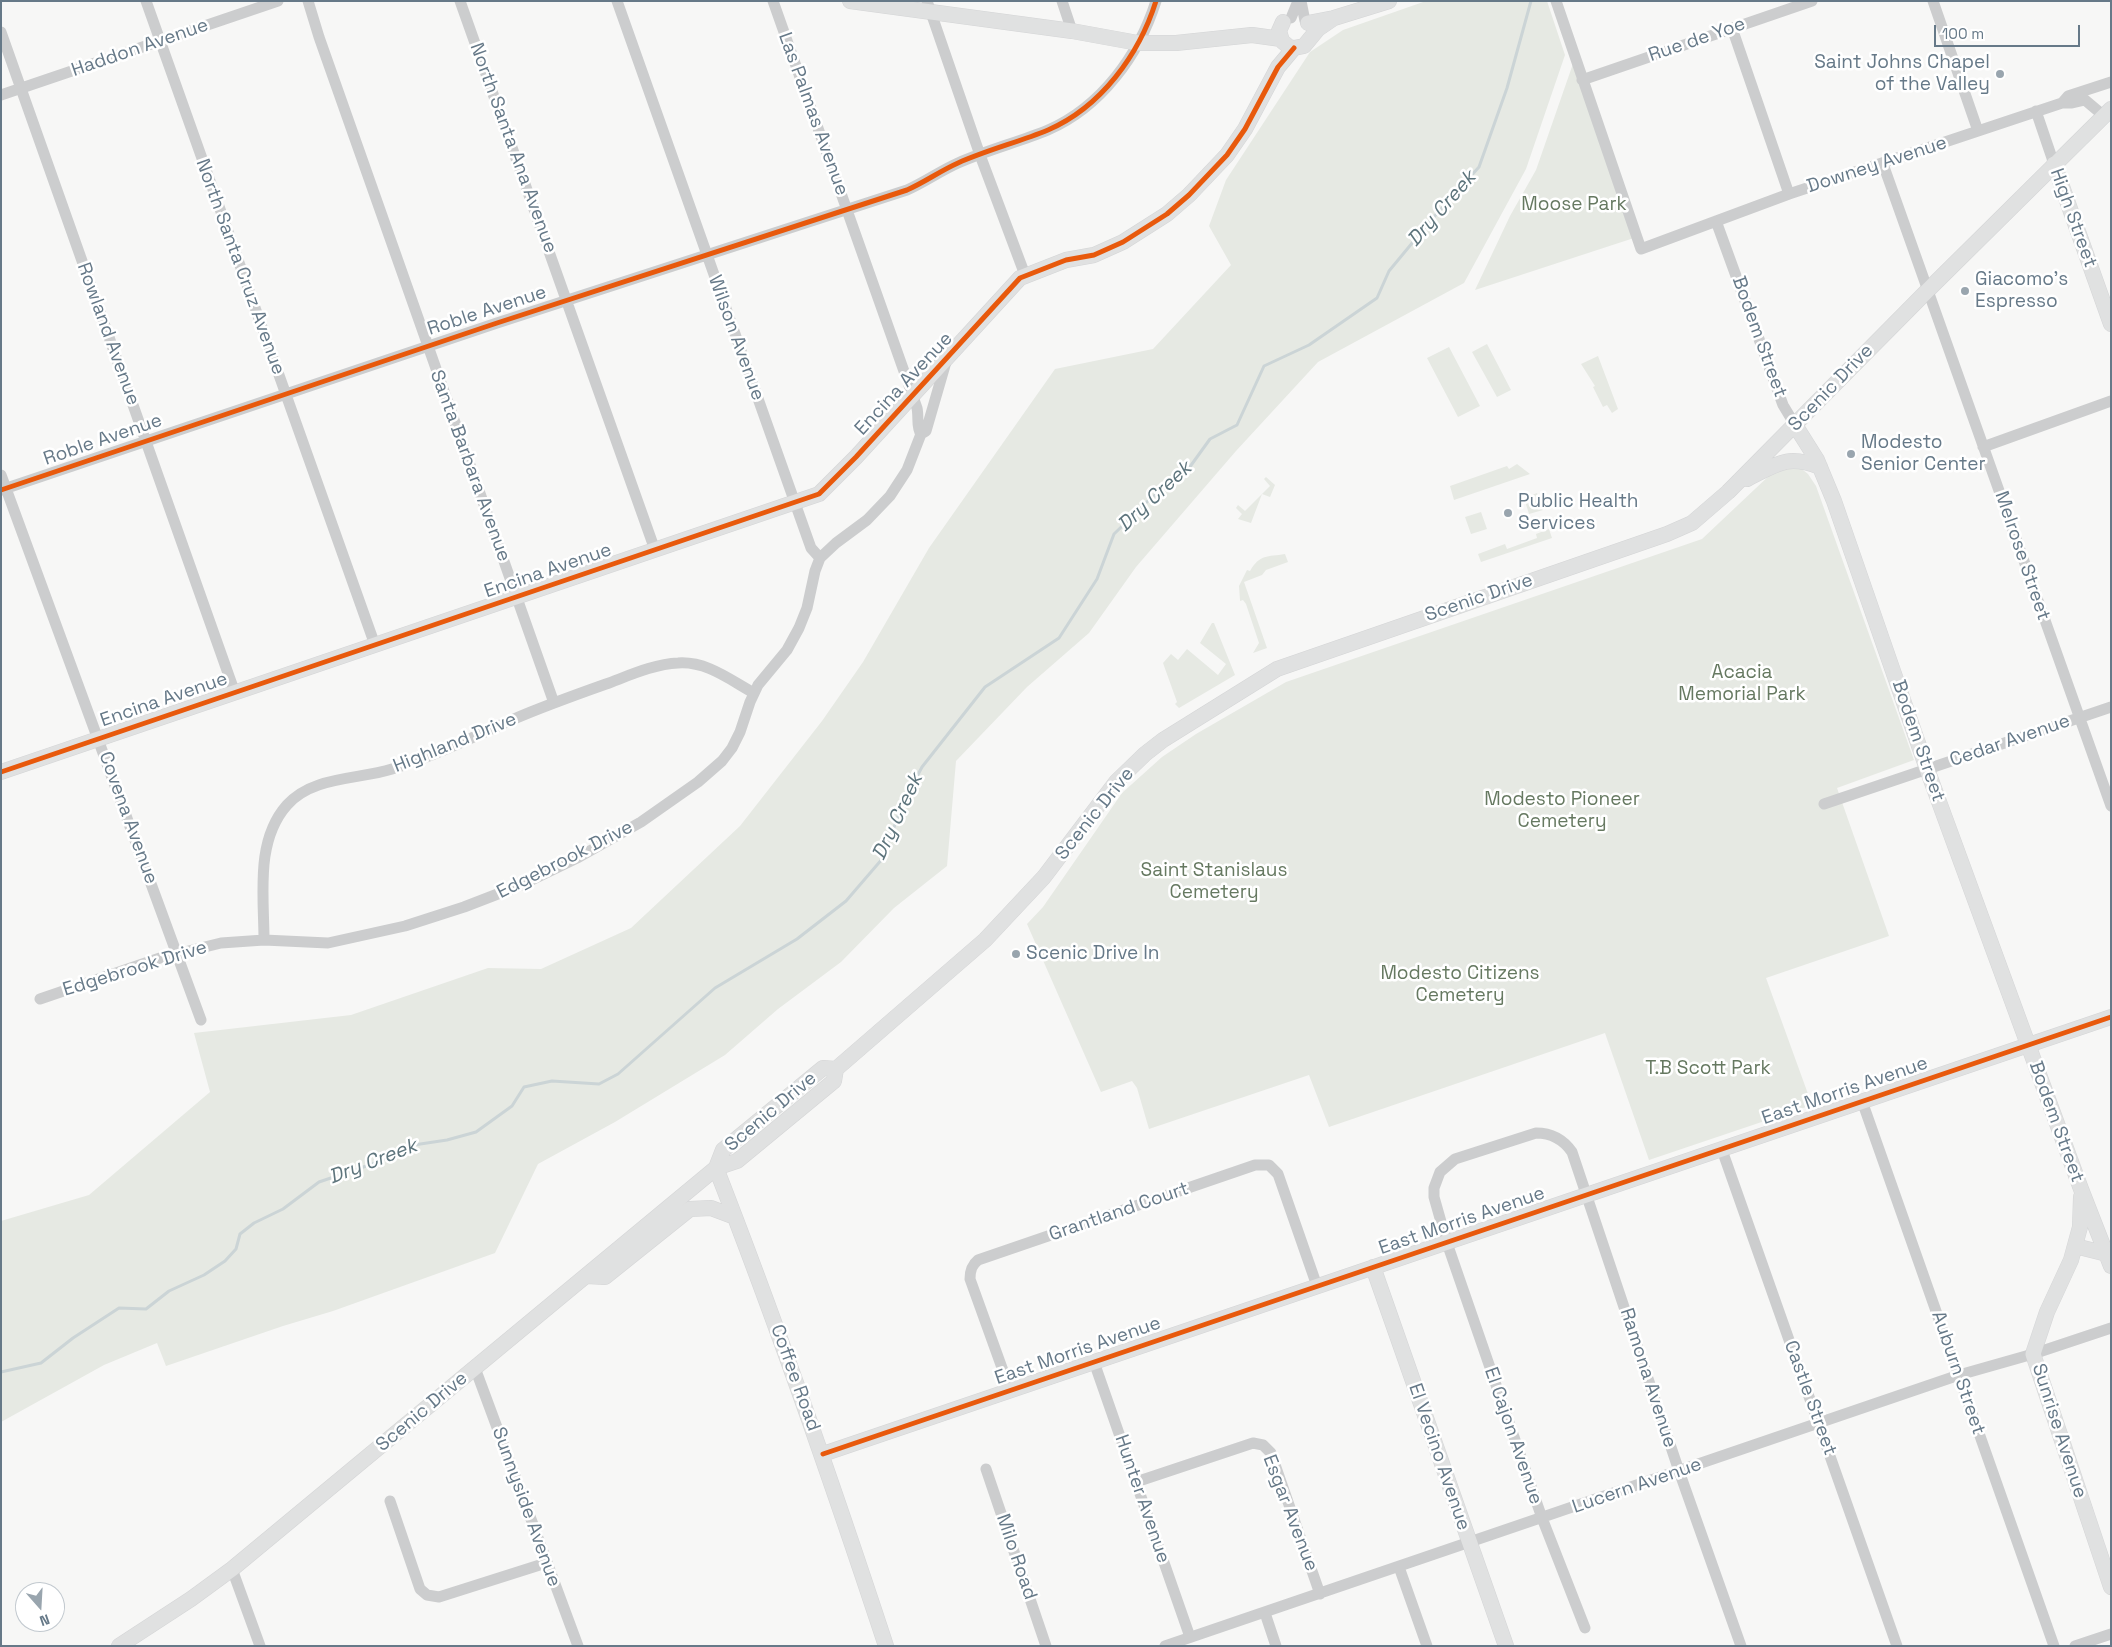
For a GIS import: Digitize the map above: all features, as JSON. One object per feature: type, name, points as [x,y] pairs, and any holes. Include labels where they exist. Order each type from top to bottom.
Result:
[{"type":"street","name":"North Santa Cruz Avenue","points":[[146,1],[375,645]]},
{"type":"street","name":"Haddon Avenue","points":[[1,94],[278,1]]},
{"type":"street","name":"Santa Barbara Avenue","points":[[308,1],[319,37],[554,703]]},
{"type":"street","name":"North Santa Ana Avenue","points":[[460,1],[655,550]]},
{"type":"street","name":"Wilson Avenue","points":[[617,1],[705,255],[811,548],[820,558]]},
{"type":"street","name":"Las Palmas Avenue","points":[[772,1],[913,396]]},
{"type":"street","points":[[850,1],[929,7],[1138,43],[1176,43],[1252,35],[1300,24],[1318,29],[1334,18],[1389,1]]},
{"type":"street","points":[[1062,1],[1072,31]]},
{"type":"street","name":"Roble Avenue","points":[[4,489],[428,346],[907,190],[958,163],[1050,129],[1084,108],[1115,78],[1138,43],[1156,1]]},
{"type":"street","points":[[1252,35],[1304,46],[1300,24],[1299,1]]},
{"type":"street","points":[[1556,1],[1582,80]]},
{"type":"street","name":"Rue de Yoe","points":[[1582,80],[1812,1]]},
{"type":"street","points":[[1933,1],[1978,131]]},
{"type":"street","points":[[929,7],[980,155],[1025,275],[1066,260],[1094,256],[1123,242],[1160,219],[1189,195],[1227,155],[1245,129],[1278,67],[1286,43],[1280,31],[1300,24]]},
{"type":"street","points":[[1732,28],[1789,194]]},
{"type":"street","name":"Rowland Avenue","points":[[1,32],[235,693]]},
{"type":"street","name":"Downey Avenue","points":[[1582,80],[1641,249],[1789,194],[2062,103],[2068,96],[2111,82]]},
{"type":"street","points":[[2062,103],[2085,100],[2107,113]]},
{"type":"street","name":"High Street","points":[[2036,111],[2111,324]]},
{"type":"street","name":"Scenic Drive","points":[[119,1646],[191,1599],[232,1569],[716,1168],[723,1150],[823,1068],[836,1069],[985,940],[1044,877],[1104,796],[1124,773],[1163,740],[1278,669],[1677,531],[1698,519],[1735,485],[2107,113]]},
{"type":"street","name":"Melrose Street","points":[[1883,164],[2111,806]]},
{"type":"street","name":"Bodem Street","points":[[1716,221],[1783,405],[1820,467],[1927,769],[2081,1189],[2109,1260]]},
{"type":"street","name":"Encina Avenue","points":[[1,772],[816,495],[826,489],[1025,275]]},
{"type":"street","points":[[820,558],[836,543],[867,520],[890,496],[907,470],[921,434],[926,431],[947,359]]},
{"type":"street","points":[[913,396],[918,413],[918,429],[921,434]]},
{"type":"street","points":[[1983,447],[2111,401]]},
{"type":"street","points":[[1735,485],[1784,461],[1802,461],[1820,467]]},
{"type":"street","name":"Covena Avenue","points":[[1,475],[4,489],[99,738],[201,1020]]},
{"type":"street","name":"Edgebrook Drive","points":[[40,999],[177,953],[222,943],[264,940],[328,943],[382,932],[482,901],[562,866],[641,822],[686,791],[712,770],[735,744],[754,694],[763,678],[795,638],[807,608],[815,571],[820,558]]},
{"type":"street","name":"Highland Drive","points":[[264,940],[264,866],[268,837],[281,812],[295,798],[322,784],[384,771],[418,760],[554,703],[645,671],[678,663],[706,666],[754,694]]},
{"type":"street","name":"Cedar Avenue","points":[[1824,804],[2111,707]]},
{"type":"street","name":"East Morris Avenue","points":[[823,1454],[2111,1018]]},
{"type":"street","name":"Auburn Street","points":[[1862,1101],[2054,1646]]},
{"type":"street","name":"Ramona Avenue","points":[[1447,1243],[1434,1197],[1434,1188],[1440,1172],[1455,1159],[1532,1134],[1552,1135],[1567,1145],[1572,1152],[1587,1194],[1679,1471],[1741,1646]]},
{"type":"street","name":"Castle Street","points":[[1722,1150],[1897,1646]]},
{"type":"street","name":"Grantland Court","points":[[1010,1390],[970,1278],[973,1264],[978,1260],[1246,1168],[1261,1164],[1269,1165],[1278,1174],[1316,1286]]},
{"type":"street","name":"Coffee Road","points":[[716,1168],[736,1217],[823,1454],[886,1646]]},
{"type":"street","name":"Sunrise Avenue","points":[[2081,1189],[2080,1227],[2071,1260],[2047,1312],[2033,1354],[2111,1587]]},
{"type":"street","points":[[587,1276],[605,1277],[690,1209],[711,1208],[736,1217]]},
{"type":"street","name":"El Cajon Avenue","points":[[1447,1243],[1542,1518],[1584,1628]]},
{"type":"street","points":[[2075,1246],[2109,1260]]},
{"type":"street","name":"El Vecino Avenue","points":[[1373,1267],[1506,1646]]},
{"type":"street","name":"Lucern Avenue","points":[[1165,1646],[1469,1544],[1959,1375],[2033,1354],[2111,1328]]},
{"type":"street","name":"Hunter Avenue","points":[[1094,1362],[1190,1637]]},
{"type":"street","name":"Sunnyside Avenue","points":[[475,1368],[578,1646]]},
{"type":"street","name":"Esgar Avenue","points":[[1136,1482],[1253,1443],[1263,1445],[1271,1452],[1320,1594]]},
{"type":"street","name":"Milo Road","points":[[986,1469],[1046,1646]]},
{"type":"street","points":[[390,1501],[420,1589],[427,1595],[439,1598],[546,1563]]},
{"type":"street","points":[[1399,1567],[1427,1646]]},
{"type":"street","points":[[232,1569],[260,1646]]},
{"type":"street","points":[[1265,1613],[1276,1646]]},
{"type":"street","points":[[2076,1646],[2111,1634]]},
{"type":"green space","points":[[1426,1],[1547,1],[1565,55],[1526,169],[1464,283],[1318,362],[1236,451],[1136,567],[1089,633],[1027,687],[956,761],[947,866],[894,908],[841,962],[778,1009],[725,1055],[615,1122],[538,1164],[495,1253],[333,1311],[166,1366],[157,1343],[104,1365],[1,1422],[1,1221],[89,1195],[210,1092],[194,1033],[351,1015],[488,968],[541,969],[631,928],[740,826],[822,721],[863,662],[929,548],[1055,369],[1153,349],[1231,265],[1209,226],[1226,180],[1310,52],[1343,30]]},
{"type":"green space","name":"Moose Park","points":[[1575,58],[1637,237],[1475,290],[1510,216],[1536,170]]},
{"type":"green space","points":[[1487,344],[1511,390],[1497,397],[1472,352]]},
{"type":"green space","points":[[1449,347],[1480,406],[1458,417],[1427,358]]},
{"type":"green space","points":[[1598,356],[1618,409],[1612,413],[1607,405],[1603,407],[1593,387],[1595,386],[1581,364]]},
{"type":"green space","points":[[1517,464],[1530,474],[1454,500],[1450,486],[1507,466],[1509,469]]},
{"type":"green space","points":[[1798,466],[1808,474],[1816,486],[1914,760],[1837,788],[1889,936],[1766,978],[1812,1105],[1649,1160],[1605,1033],[1329,1127],[1309,1075],[1149,1129],[1137,1088],[1132,1081],[1101,1092],[1027,924],[1043,907],[1122,793],[1162,757],[1196,734],[1286,682],[1702,539],[1773,472]]},
{"type":"green space","points":[[1266,477],[1275,485],[1270,497],[1262,494],[1270,486],[1264,479]]},
{"type":"green space","points":[[1537,493],[1543,510],[1529,514],[1524,498]]},
{"type":"green space","points":[[1262,494],[1251,523],[1238,519],[1242,514],[1236,508],[1238,505],[1245,511]]},
{"type":"green space","points":[[1481,512],[1487,529],[1471,534],[1465,517]]},
{"type":"green space","points":[[1549,529],[1552,538],[1481,562],[1478,554],[1505,544],[1507,549],[1537,538],[1536,534]]},
{"type":"green space","points":[[1285,554],[1288,562],[1266,570],[1262,575],[1244,582],[1267,648],[1253,653],[1259,643],[1246,604],[1243,600],[1240,601],[1239,586],[1247,570],[1250,571],[1261,559]]},
{"type":"green space","points":[[1212,623],[1214,623],[1235,675],[1179,708],[1175,704],[1177,702],[1163,663],[1171,654],[1178,660],[1187,649],[1218,675],[1226,664],[1200,643]]},
{"type":"waterway","name":"Dry Creek","points":[[1,1372],[41,1363],[73,1338],[119,1308],[146,1309],[169,1291],[204,1275],[225,1261],[236,1249],[240,1234],[254,1223],[283,1209],[319,1182],[381,1161],[407,1146],[447,1140],[476,1132],[512,1106],[524,1087],[552,1081],[599,1084],[618,1074],[715,988],[797,939],[846,901],[883,858],[902,805],[922,767],[985,687],[1059,638],[1097,579],[1114,534],[1151,498],[1184,475],[1210,439],[1237,425],[1264,366],[1309,345],[1377,298],[1389,271],[1432,219],[1479,167],[1507,88],[1531,1]]},
{"type":"cycle path","points":[[1,490],[497,323],[907,190],[958,163],[1048,130],[1085,108],[1116,77],[1128,59],[1149,21],[1156,1]]},
{"type":"cycle path","points":[[1,772],[819,494],[856,457],[1020,278],[1066,260],[1094,255],[1123,242],[1167,214],[1189,195],[1227,155],[1245,129],[1278,67],[1294,48]]},
{"type":"cycle path","points":[[823,1454],[2111,1017]]},
{"type":"place","name":"Saint Johns Chapel of the Valley","points":[[2000,74]]},
{"type":"place","name":"Giacomo's Espresso","points":[[1965,291]]},
{"type":"place","name":"Modesto Senior Center","points":[[1851,454]]},
{"type":"place","name":"Public Health Services","points":[[1508,513]]},
{"type":"place","name":"Scenic Drive In","points":[[1016,954]]},
{"type":"park label","name":"Acacia Memorial Park","points":[[1742,684]]},
{"type":"park label","name":"Modesto Pioneer Cemetery","points":[[1562,811]]},
{"type":"park label","name":"Saint Stanislaus Cemetery","points":[[1214,882]]},
{"type":"park label","name":"Modesto Citizens Cemetery","points":[[1460,985]]},
{"type":"park label","name":"T.B Scott Park","points":[[1708,1069]]}]
